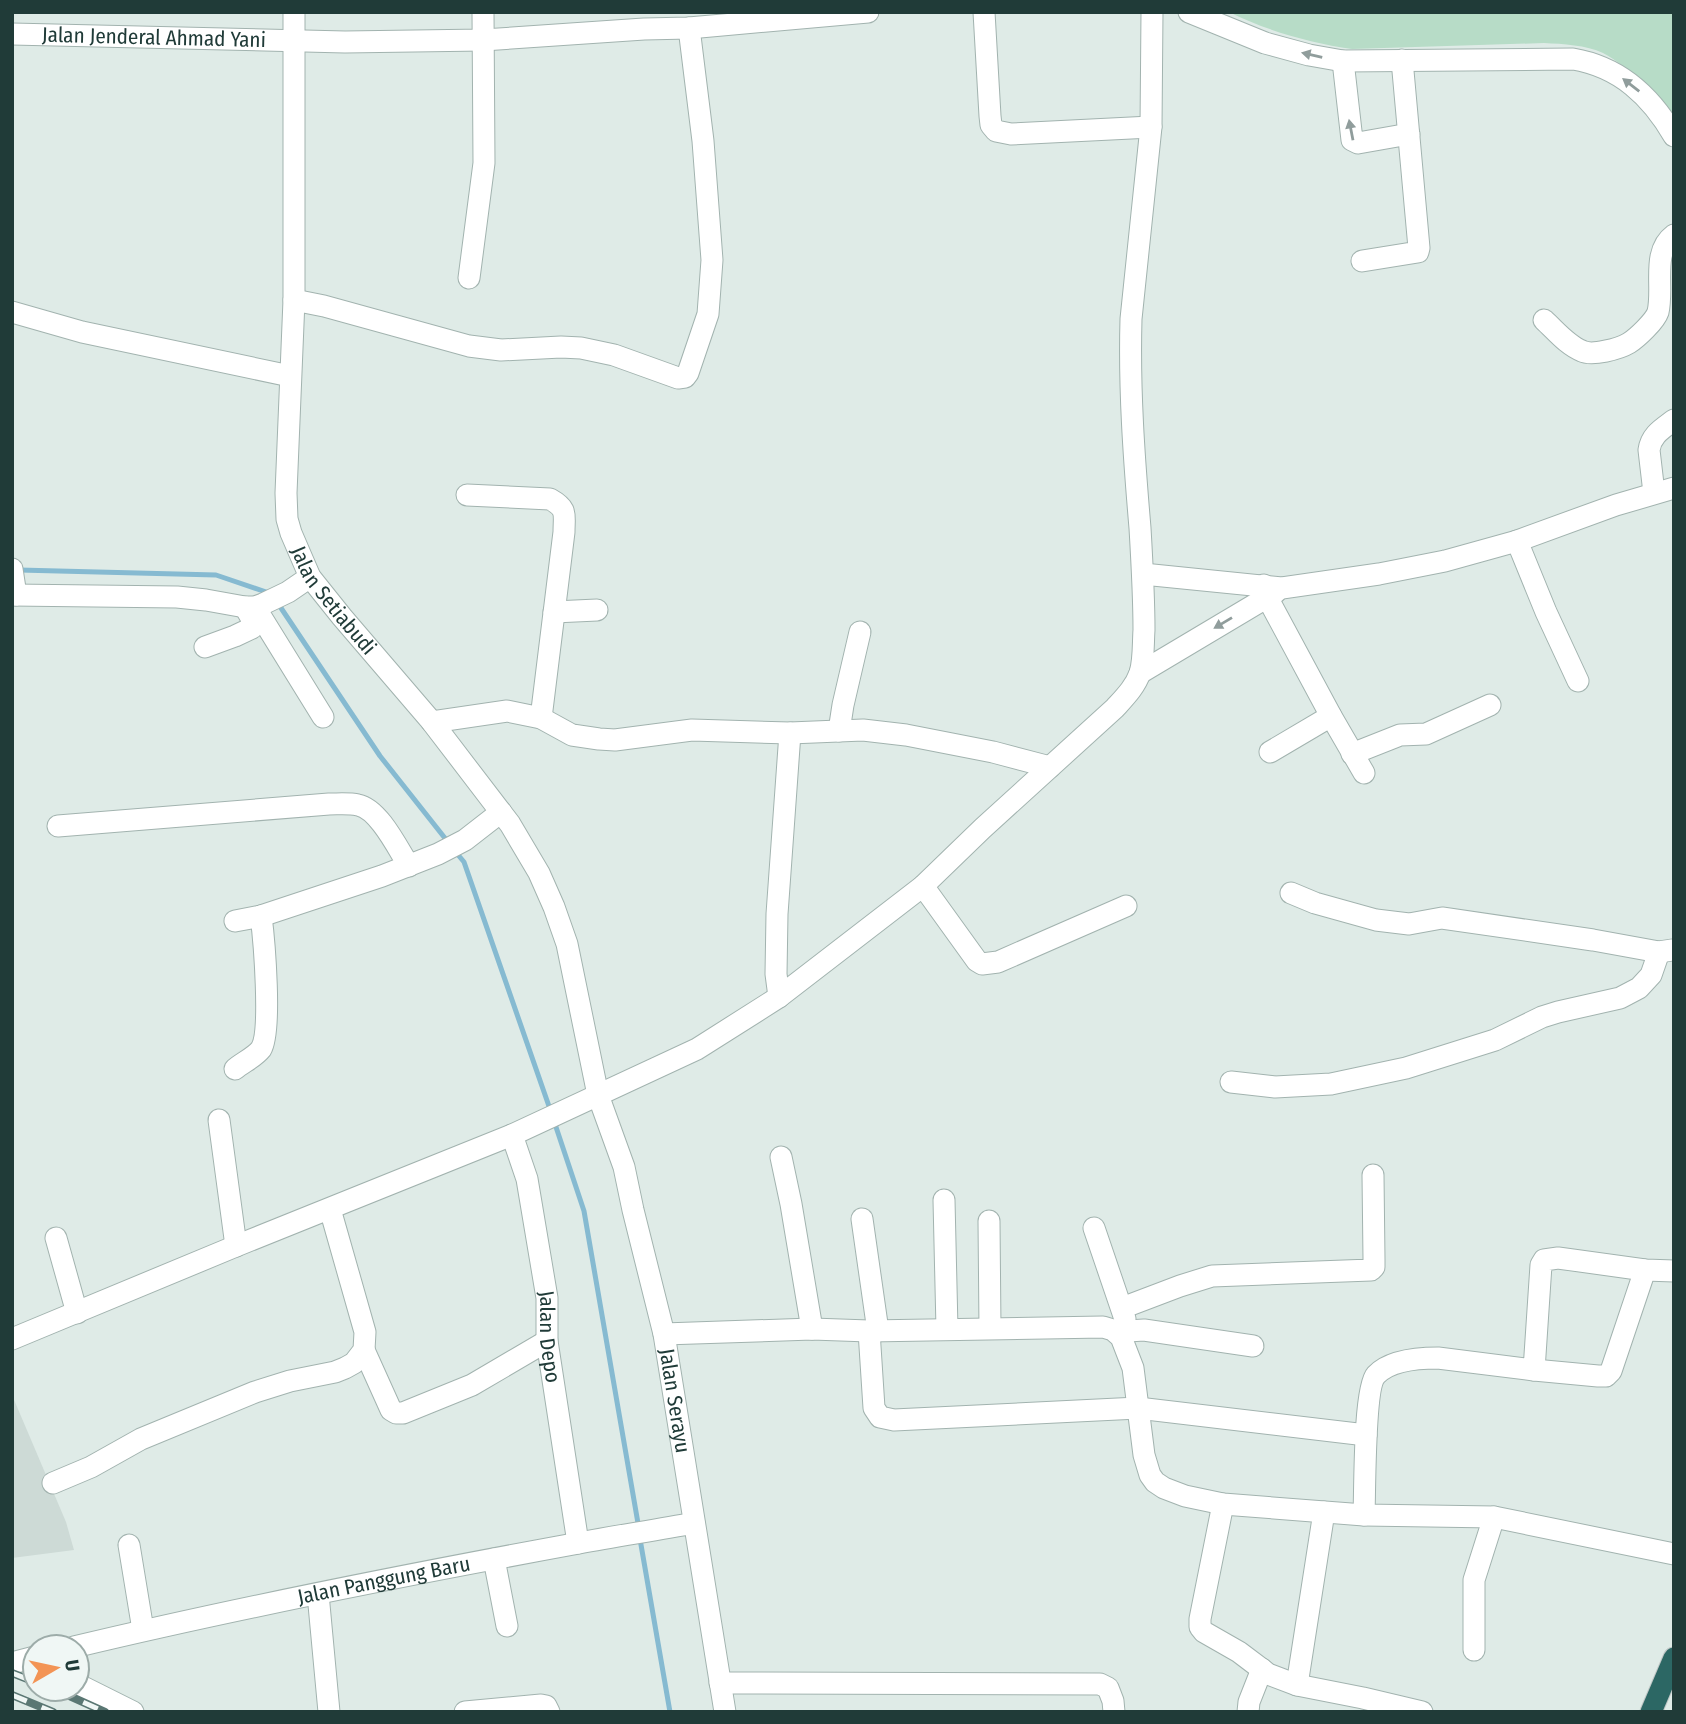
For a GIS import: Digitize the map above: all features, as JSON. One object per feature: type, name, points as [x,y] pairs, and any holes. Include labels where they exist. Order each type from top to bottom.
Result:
[{"type":"highway","points":[[1651,1712],[1674,1658]]},
{"type":"street","name":"Jalan Setiabudi","points":[[294,12],[294,300],[287,519],[293,540],[310,577],[432,722],[501,812],[539,873],[567,944],[598,1095]]},
{"type":"street","points":[[469,278],[484,163],[483,12]]},
{"type":"street","name":"Jalan Jenderal Ahmad Yani","points":[[12,34],[294,42],[483,40],[644,21],[689,27],[868,12]]},
{"type":"street","points":[[984,12],[990,116],[991,125],[996,131],[1011,134],[1151,127]]},
{"type":"street","points":[[12,1339],[538,1124],[697,1049],[779,998],[923,886],[1115,708],[1132,689],[1140,673],[1143,650],[1143,574],[1132,421],[1130,341],[1151,127],[1152,12]]},
{"type":"street","points":[[1189,12],[1265,43],[1343,61],[1584,61],[1614,73],[1647,98],[1674,136]]},
{"type":"street","points":[[294,300],[469,346],[501,350],[581,348],[614,355],[678,378],[685,377],[708,314],[712,260],[703,141],[689,27]]},
{"type":"street","points":[[1362,261],[1418,252],[1419,248],[1402,60]]},
{"type":"street","points":[[1343,61],[1352,140],[1358,143],[1409,134]]},
{"type":"street","points":[[1544,320],[1570,344],[1584,352],[1599,352],[1629,343],[1652,323],[1658,312],[1662,251],[1666,241],[1674,235]]},
{"type":"street","points":[[12,312],[82,332],[290,376]]},
{"type":"street","points":[[1143,574],[1271,590],[1445,562],[1517,541],[1664,490],[1649,450],[1654,435],[1674,420]]},
{"type":"street","points":[[467,495],[550,499],[561,505],[564,513],[564,532],[541,718]]},
{"type":"street","points":[[1517,541],[1578,681]]},
{"type":"street","points":[[14,586],[177,597],[254,606],[288,592],[310,577]]},
{"type":"street","points":[[1140,673],[1271,590]]},
{"type":"street","points":[[1271,590],[1331,716],[1364,774]]},
{"type":"street","points":[[205,647],[250,630],[254,623],[254,606]]},
{"type":"street","points":[[254,606],[323,717]]},
{"type":"street","points":[[554,612],[597,610]]},
{"type":"street","points":[[839,731],[860,632]]},
{"type":"street","points":[[1352,754],[1400,735],[1426,734],[1490,705]]},
{"type":"street","points":[[432,722],[507,711],[541,718],[572,735],[615,740],[692,730],[790,733],[863,730],[906,735],[993,752],[1050,767]]},
{"type":"street","points":[[1270,752],[1331,716]]},
{"type":"street","points":[[779,998],[776,974],[777,914],[790,733]]},
{"type":"street","points":[[58,826],[330,804],[359,805],[377,816],[409,866]]},
{"type":"street","points":[[235,921],[261,916],[409,866],[465,840],[501,812]]},
{"type":"street","points":[[923,886],[977,961],[982,964],[998,962],[1126,906]]},
{"type":"street","points":[[1231,1082],[1275,1087],[1331,1084],[1418,1064],[1495,1040],[1550,1014],[1620,998],[1639,988],[1667,951],[1442,918],[1409,924],[1376,920],[1315,903],[1291,893]]},
{"type":"street","points":[[234,1069],[262,1047],[264,1039],[266,1005],[261,916]]},
{"type":"street","name":"Jalan Serayu","points":[[598,1095],[624,1167],[664,1334],[725,1712]]},
{"type":"street","points":[[219,1119],[236,1246]]},
{"type":"street","name":"Jalan Depo","points":[[512,1135],[527,1179],[547,1298],[547,1341],[578,1543]]},
{"type":"street","points":[[781,1157],[812,1329]]},
{"type":"street","points":[[1122,1308],[1207,1277],[1371,1270],[1374,1267],[1373,1174]]},
{"type":"street","points":[[944,1200],[947,1329]]},
{"type":"street","points":[[330,1209],[360,1311],[365,1332],[364,1350],[391,1410],[403,1413],[472,1385],[547,1341]]},
{"type":"street","points":[[862,1219],[873,1331],[874,1408],[880,1417],[894,1420],[1138,1408],[1366,1435]]},
{"type":"street","points":[[989,1221],[990,1328]]},
{"type":"street","points":[[1094,1228],[1122,1308],[1147,1468],[1155,1482],[1164,1488],[1185,1496],[1223,1504],[1364,1515],[1494,1517],[1674,1554]]},
{"type":"street","points":[[56,1238],[77,1313]]},
{"type":"street","points":[[1534,1370],[1541,1265],[1544,1260],[1558,1258],[1674,1272]]},
{"type":"street","points":[[1364,1515],[1370,1388],[1376,1376],[1385,1368],[1415,1359],[1438,1358],[1606,1376],[1611,1371],[1646,1270]]},
{"type":"street","points":[[664,1334],[812,1329],[873,1331],[1103,1327],[1124,1334],[1157,1331],[1253,1346]]},
{"type":"street","points":[[53,1483],[90,1467],[141,1439],[255,1392],[345,1368],[354,1363],[364,1350]]},
{"type":"street","points":[[1223,1504],[1200,1619],[1200,1627],[1204,1632],[1239,1652],[1268,1674],[1297,1685],[1362,1705],[1422,1712]]},
{"type":"street","points":[[1297,1685],[1324,1512]]},
{"type":"street","points":[[1474,1650],[1474,1580],[1494,1517]]},
{"type":"street","name":"Jalan Panggung Baru","points":[[91,1643],[494,1559],[694,1523]]},
{"type":"street","points":[[129,1545],[143,1630]]},
{"type":"street","points":[[494,1559],[507,1626]]},
{"type":"street","points":[[318,1594],[329,1712]]},
{"type":"street","points":[[1248,1712],[1262,1669]]},
{"type":"street","points":[[720,1683],[1100,1684],[1108,1688],[1114,1712]]},
{"type":"street","points":[[91,1691],[133,1712]]},
{"type":"street","points":[[465,1712],[541,1704],[546,1706],[549,1712]]},
{"type":"shaded area","points":[[12,1395],[66,1522],[74,1550],[12,1558]]},
{"type":"green space","points":[[1229,12],[1672,12],[1674,121],[1623,67],[1603,53],[1589,48],[1544,43],[1352,49],[1289,35]]},
{"type":"waterway","points":[[19,570],[216,575],[272,594]]},
{"type":"waterway","points":[[277,602],[380,756],[448,842]]},
{"type":"waterway","points":[[454,850],[464,862],[551,1112]]},
{"type":"waterway","points":[[554,1121],[584,1211],[639,1529]]},
{"type":"waterway","points":[[640,1539],[670,1712]]},
{"type":"railway","points":[[12,1673],[21,1677]]},
{"type":"railway","points":[[12,1695],[53,1712]]},
{"type":"railway","points":[[85,1703],[105,1712]]}]
